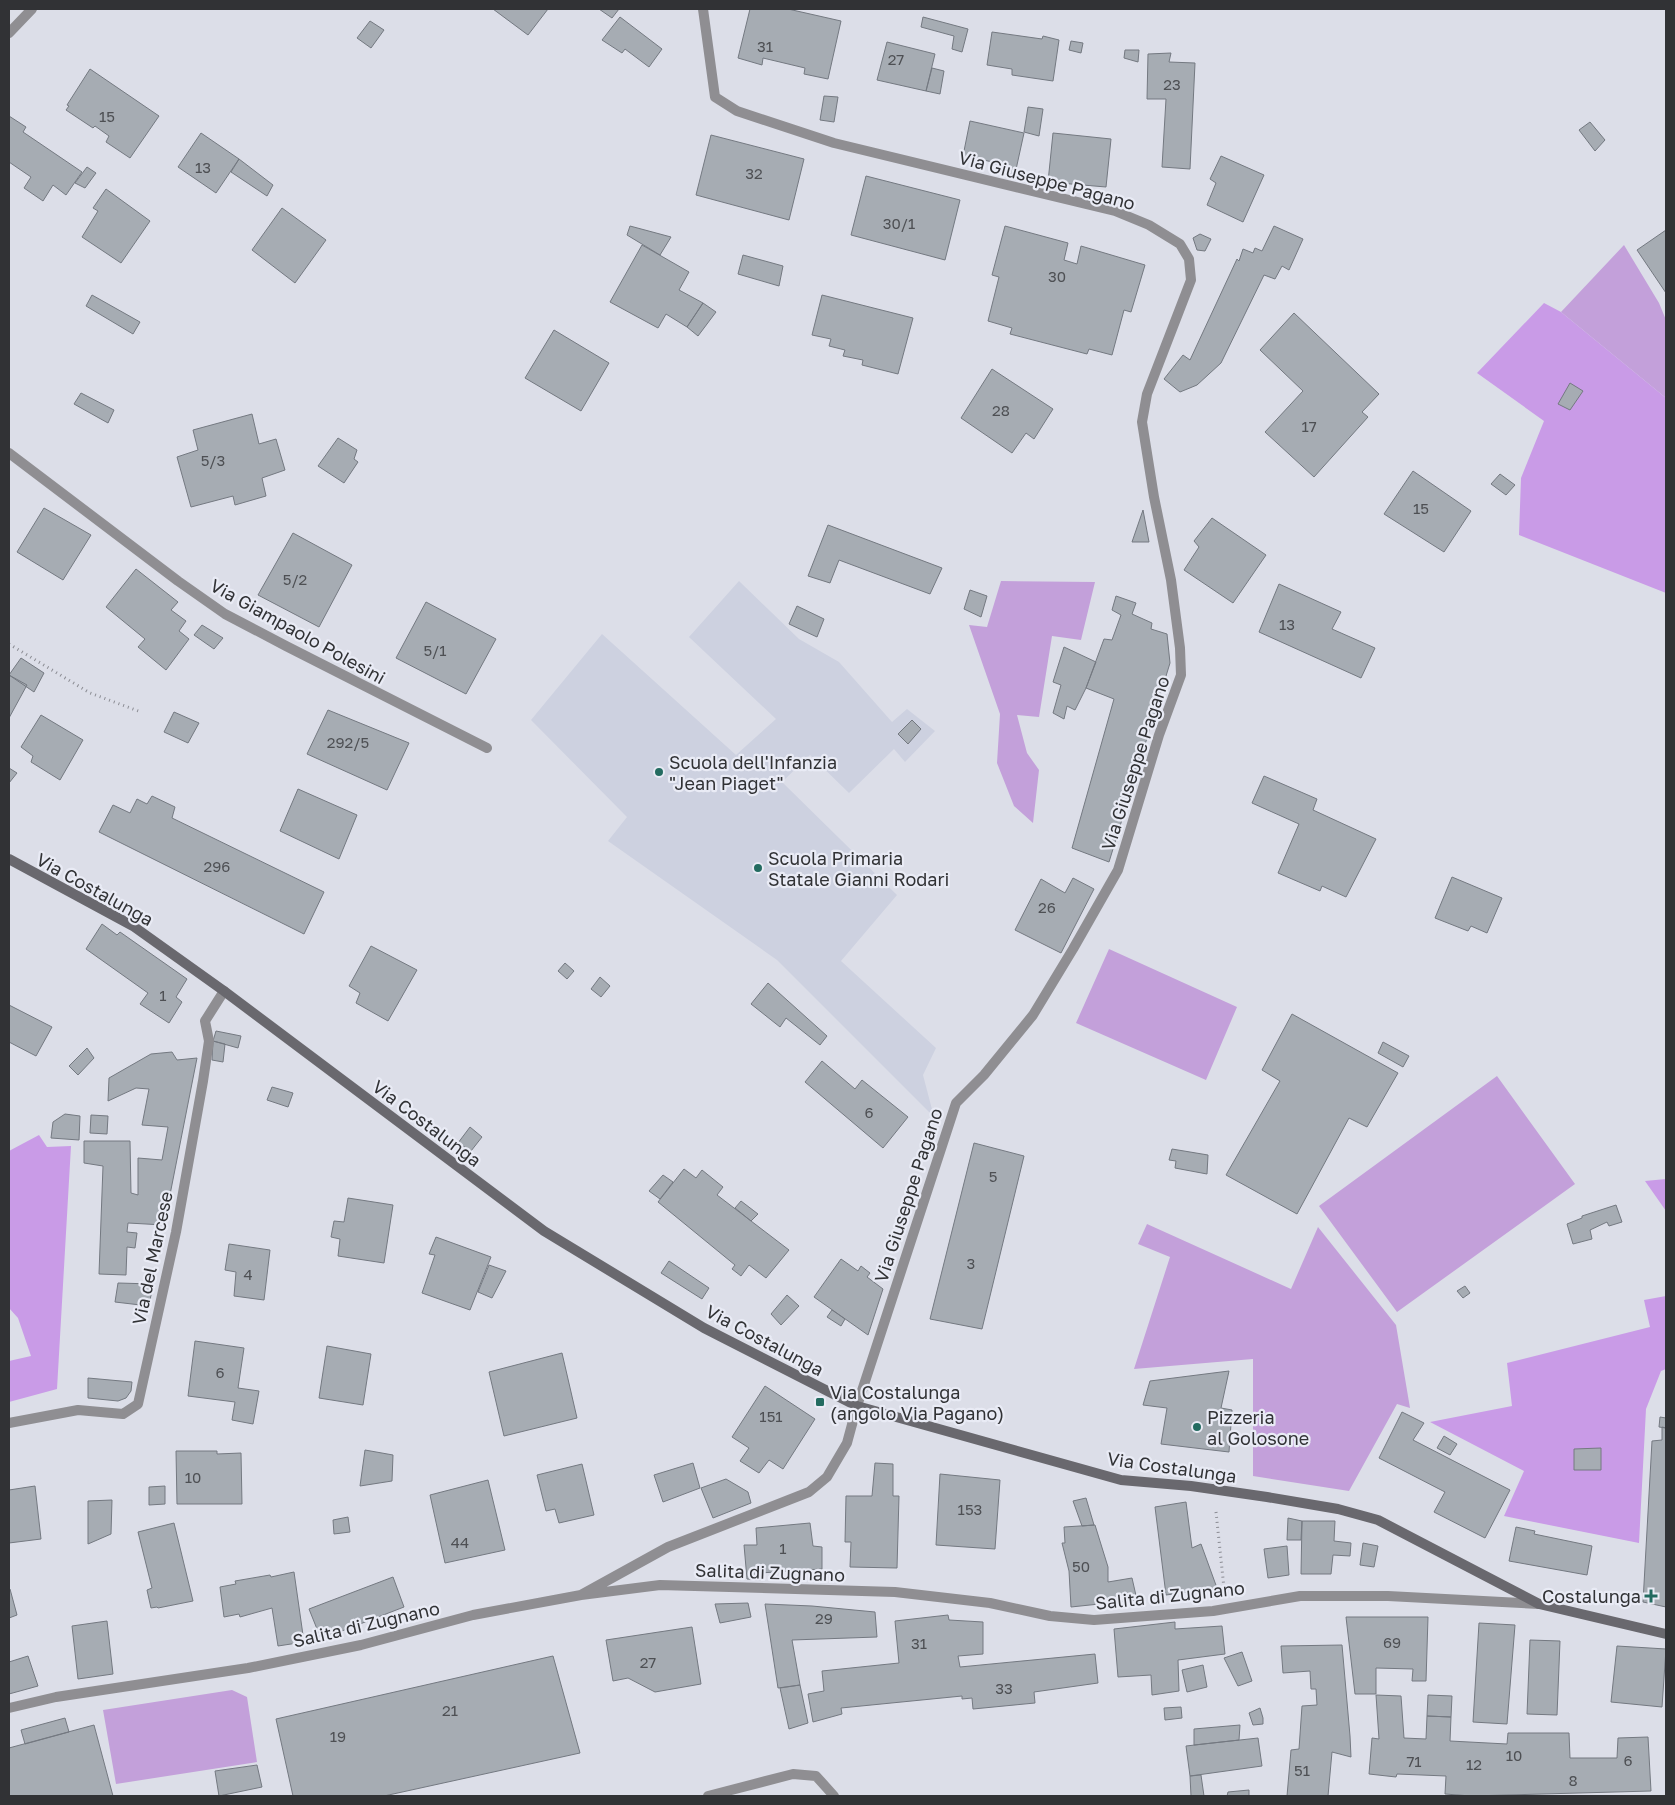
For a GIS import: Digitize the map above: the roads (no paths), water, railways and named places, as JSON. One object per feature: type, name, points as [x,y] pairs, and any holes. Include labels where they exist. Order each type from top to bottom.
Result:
[{"type":"street","points":[[9,33],[32,9]]},
{"type":"street","name":"Via Giuseppe Pagano","points":[[581,1595],[668,1547],[809,1492],[827,1477],[847,1443],[857,1406],[956,1103],[984,1075],[1033,1016],[1118,870],[1159,735],[1181,675],[1180,648],[1171,580],[1154,496],[1142,422],[1147,394],[1191,280],[1189,259],[1180,244],[1149,225],[1116,211],[834,143],[737,112],[715,97],[703,9]]},
{"type":"street","name":"Via Giampaolo Polesini","points":[[9,453],[178,582],[225,614],[487,748]]},
{"type":"street","name":"Via Costalunga","points":[[9,859],[133,926],[224,991],[544,1231],[704,1328],[857,1406],[1121,1480],[1214,1489],[1338,1509],[1378,1520],[1539,1604],[1666,1634]]},
{"type":"street","name":"Via del Marcese","points":[[9,1423],[78,1410],[124,1414],[138,1404],[176,1232],[203,1081],[209,1042],[205,1021],[224,991]]},
{"type":"street","name":"Salita di Zugnano","points":[[9,1708],[56,1697],[248,1668],[361,1645],[473,1615],[581,1595],[660,1585],[895,1592],[990,1603],[1050,1616],[1094,1620],[1213,1610],[1300,1596],[1388,1596],[1539,1604]]},
{"type":"street","points":[[708,1796],[793,1774],[816,1776],[834,1796]]},
{"type":"place","name":"Scuola dell'Infanzia \"Jean Piaget\"","points":[[659,772]]},
{"type":"place","name":"Scuola Primaria Statale Gianni Rodari","points":[[758,868]]},
{"type":"place","name":"Via Costalunga (angolo Via Pagano)","points":[[820,1402]]},
{"type":"place","name":"Pizzeria al Golosone","points":[[1197,1427]]},
{"type":"place","name":"Costalunga","points":[[1651,1596]]}]
